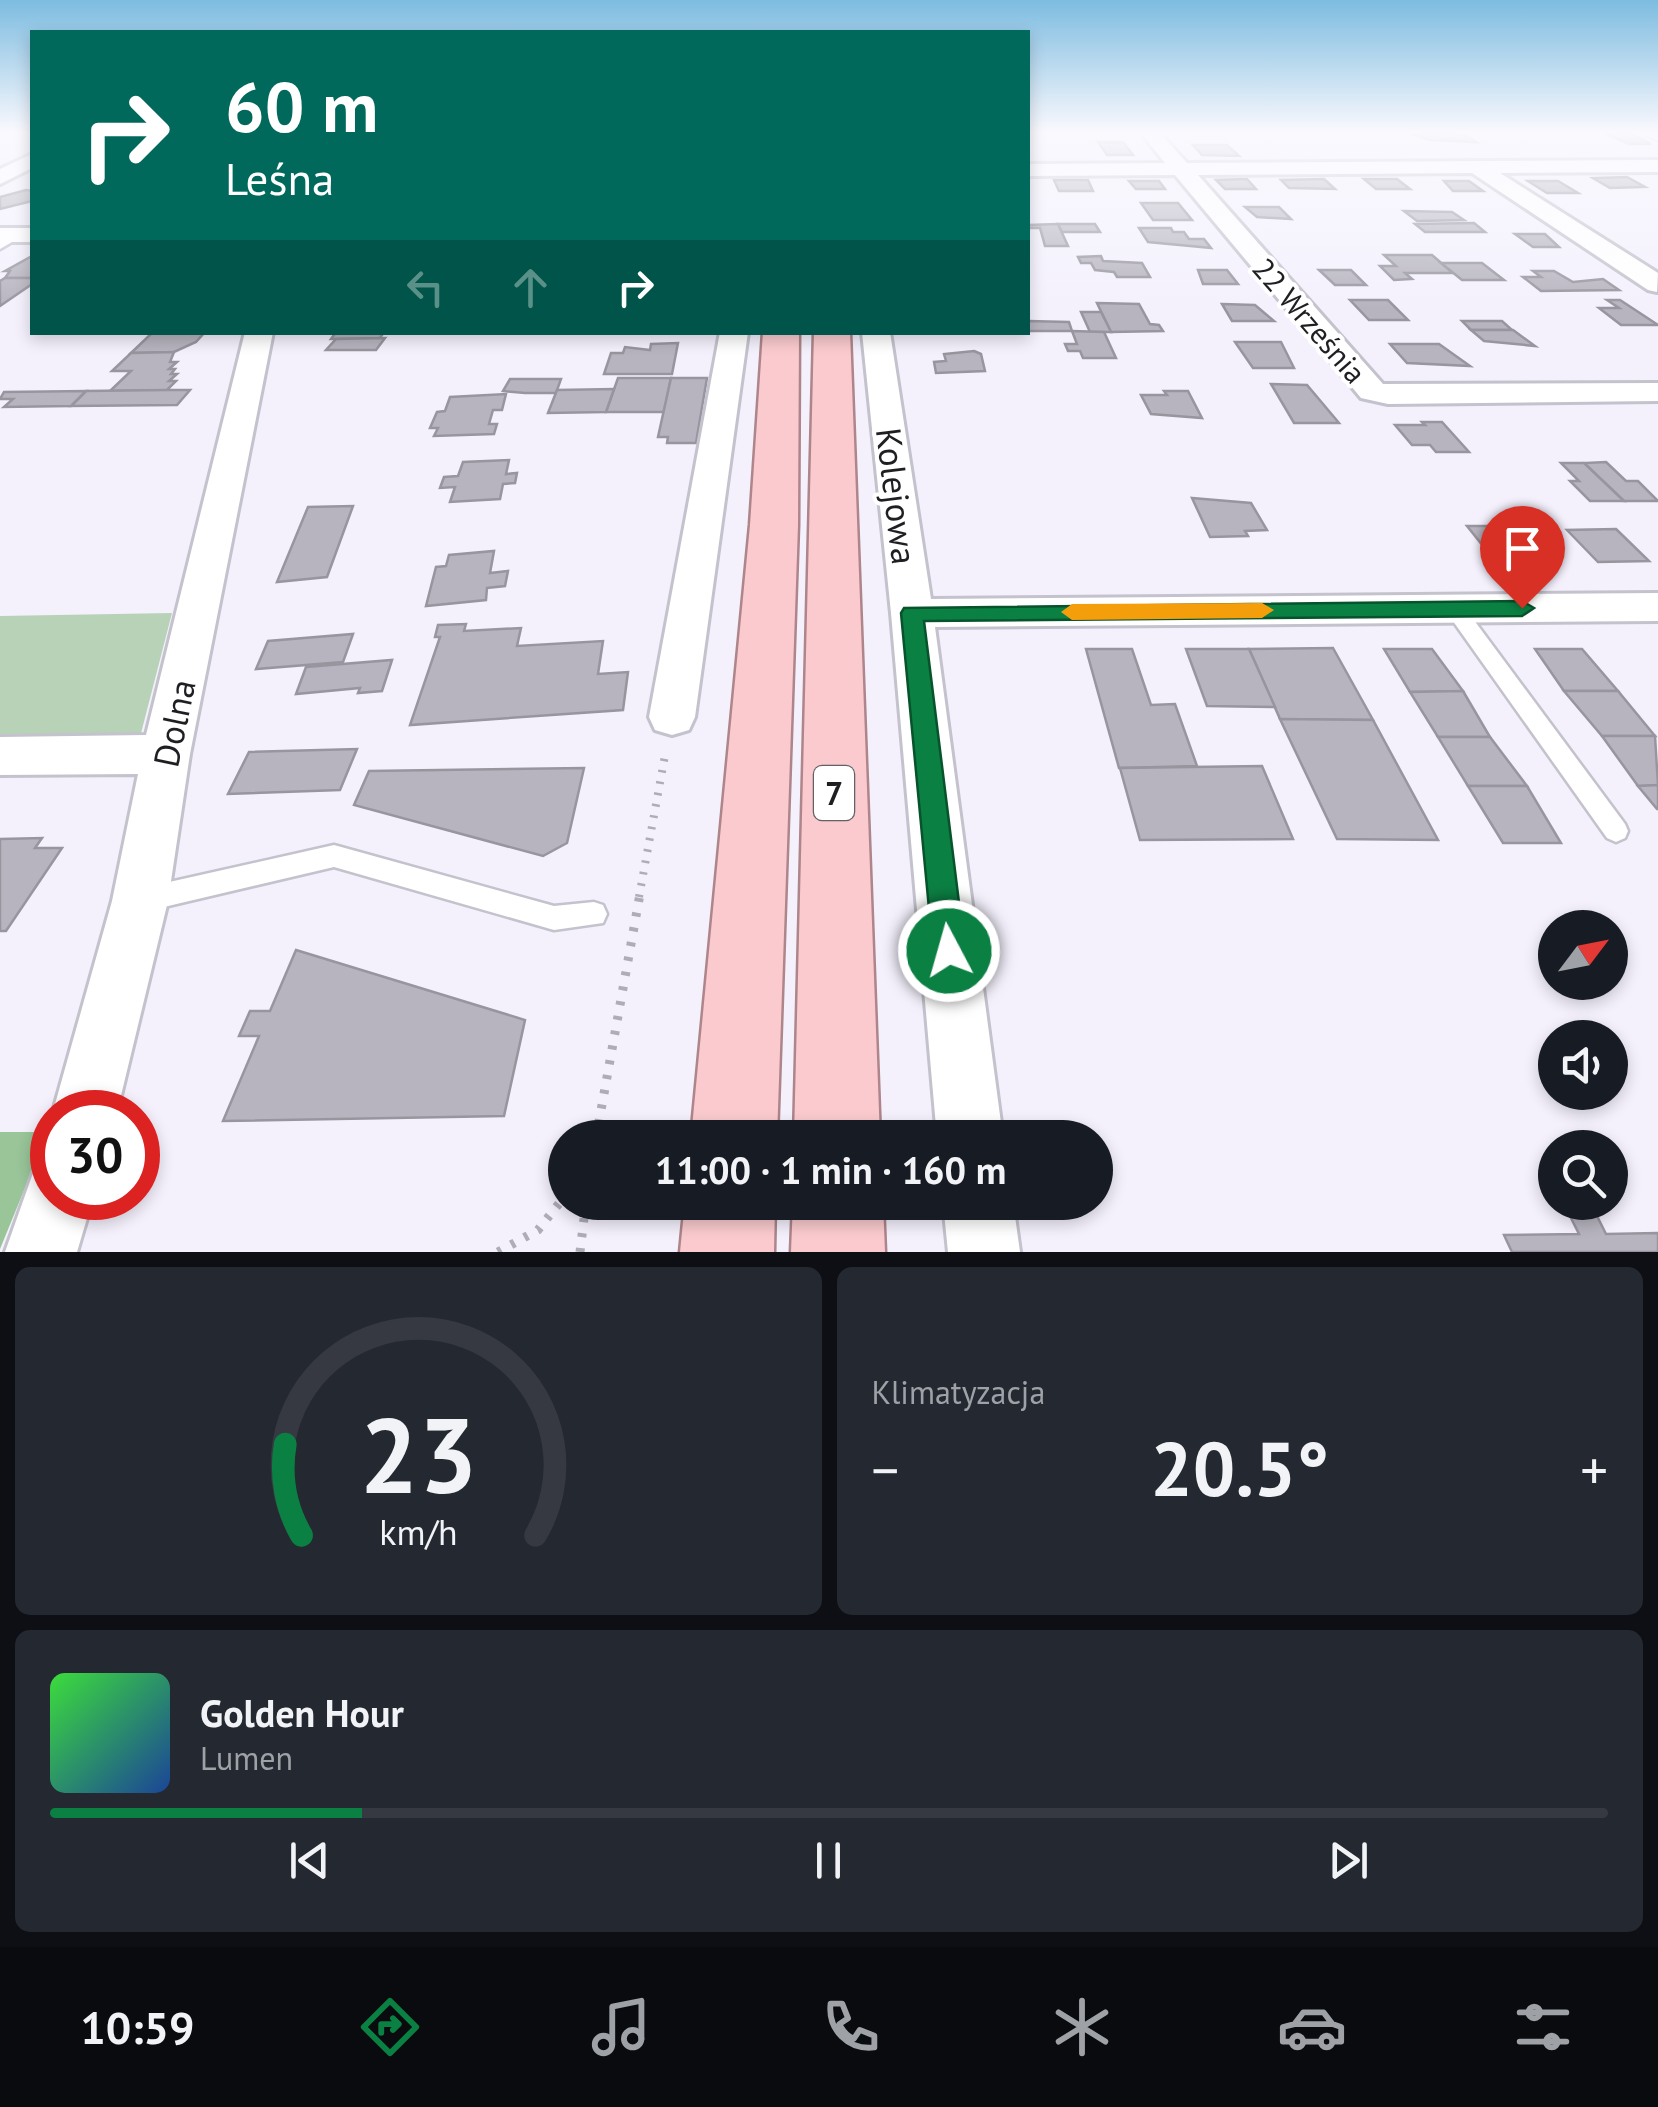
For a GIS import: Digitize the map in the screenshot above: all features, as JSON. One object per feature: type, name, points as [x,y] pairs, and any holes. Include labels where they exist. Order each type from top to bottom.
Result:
[{"type":"highway","points":[[735,1120],[774,526],[781,335]]},
{"type":"highway","name":"Kolejowa","points":[[832,335],[837,1120]]},
{"type":"highway","points":[[726,1252],[729,1220]]},
{"type":"highway","points":[[838,1220],[838,1252]]},
{"type":"street","name":"22 Września","points":[[1200,191],[1372,391],[1388,395],[1658,392]]},
{"type":"street","points":[[1514,191],[1657,284]]},
{"type":"street","name":"Dolna","points":[[90,1090],[140,901],[166,754],[257,335]]},
{"type":"street","points":[[672,717],[734,335]]},
{"type":"street","name":"Kolejowa","points":[[876,335],[912,613],[968,1120]]},
{"type":"street","points":[[912,613],[1658,608]]},
{"type":"street","points":[[0,756],[166,754]]},
{"type":"street","points":[[41,1252],[51,1220]]},
{"type":"street","points":[[980,1220],[984,1252]]},
{"type":"lane","points":[[1455,609],[1616,831]]},
{"type":"lane","points":[[140,901],[334,856],[554,918],[594,914]]},
{"type":"path","points":[[599,1120],[672,717]]},
{"type":"path","points":[[498,1252],[538,1230],[548,1217]]},
{"type":"path","points":[[580,1252],[584,1220]]},
{"type":"green space","points":[[172,613],[138,745],[0,746],[0,616]]},
{"type":"green space","points":[[0,1132],[30,1132],[30,1176],[0,1249]]},
{"type":"building","points":[[30,191],[30,202],[0,209],[0,197]]},
{"type":"building","points":[[1141,203],[1178,203],[1192,220],[1153,220]]},
{"type":"building","points":[[1245,207],[1279,207],[1291,219],[1257,217]]},
{"type":"building","points":[[1404,211],[1452,212],[1464,220],[1417,221]]},
{"type":"building","points":[[1474,223],[1485,232],[1425,232],[1415,224]]},
{"type":"building","points":[[1058,224],[1068,246],[1045,246],[1040,228],[1030,225]]},
{"type":"building","points":[[1058,224],[1095,224],[1100,232],[1062,232]]},
{"type":"building","points":[[1139,228],[1171,228],[1173,232],[1184,232],[1189,239],[1204,239],[1211,248],[1148,242]]},
{"type":"building","points":[[1515,234],[1545,234],[1559,247],[1533,247]]},
{"type":"building","points":[[1384,255],[1432,255],[1453,273],[1405,273],[1412,279],[1394,280],[1380,266],[1396,266]]},
{"type":"building","points":[[1101,256],[1103,261],[1142,263],[1150,277],[1117,277],[1114,272],[1095,270],[1091,263],[1081,263],[1078,257]]},
{"type":"building","points":[[30,257],[30,278],[5,278],[10,271],[5,271]]},
{"type":"building","points":[[1441,263],[1482,263],[1504,280],[1462,280]]},
{"type":"building","points":[[1198,270],[1227,270],[1238,284],[1203,284]]},
{"type":"building","points":[[1319,270],[1351,270],[1366,285],[1335,285]]},
{"type":"building","points":[[1533,271],[1554,271],[1573,282],[1603,279],[1619,290],[1541,291],[1523,277],[1541,277]]},
{"type":"building","points":[[30,278],[30,285],[0,306],[0,281]]},
{"type":"building","points":[[1350,300],[1388,300],[1408,320],[1369,320]]},
{"type":"building","points":[[1607,300],[1620,300],[1658,325],[1621,325],[1599,308],[1619,308]]},
{"type":"building","points":[[1097,303],[1139,304],[1150,324],[1159,325],[1163,331],[1111,332]]},
{"type":"building","points":[[1222,304],[1255,305],[1274,321],[1232,321]]},
{"type":"building","points":[[1081,312],[1101,312],[1111,332],[1090,332]]},
{"type":"building","points":[[1030,321],[1069,322],[1072,331],[1030,331]]},
{"type":"building","points":[[1462,321],[1502,321],[1512,330],[1471,330]]},
{"type":"building","points":[[1471,330],[1513,330],[1535,346],[1484,341]]},
{"type":"building","points":[[1072,331],[1104,332],[1116,358],[1083,358],[1080,351],[1068,351],[1065,344],[1077,344]]},
{"type":"building","points":[[150,335],[202,335],[174,352],[131,353]]},
{"type":"building","points":[[334,335],[382,335],[380,338],[331,339]]},
{"type":"building","points":[[385,338],[376,350],[326,350],[336,339]]},
{"type":"building","points":[[1235,342],[1281,342],[1294,368],[1253,368]]},
{"type":"building","points":[[678,343],[672,374],[604,374],[611,353],[623,353],[625,347],[650,350],[651,344]]},
{"type":"building","points":[[1390,344],[1439,344],[1470,366],[1407,363]]},
{"type":"building","points":[[174,352],[170,362],[177,362],[169,369],[175,369],[171,374],[177,374],[169,381],[176,381],[167,390],[110,391],[131,371],[112,371],[131,353]]},
{"type":"building","points":[[944,354],[981,354],[985,371],[936,373],[934,362],[946,361]]},
{"type":"building","points":[[618,378],[671,378],[664,412],[606,412]]},
{"type":"building","points":[[671,378],[707,378],[696,443],[667,443],[668,437],[658,437]]},
{"type":"building","points":[[510,379],[561,379],[556,393],[525,393],[503,391]]},
{"type":"building","points":[[1271,384],[1307,385],[1339,423],[1294,423]]},
{"type":"building","points":[[614,389],[606,412],[548,413],[557,390]]},
{"type":"building","points":[[190,390],[177,405],[71,406],[86,391]]},
{"type":"building","points":[[86,391],[71,406],[4,407],[13,399],[0,399],[4,392]]},
{"type":"building","points":[[1164,391],[1188,391],[1202,418],[1151,414],[1141,395],[1167,395]]},
{"type":"building","points":[[506,394],[502,410],[493,410],[489,424],[497,424],[494,434],[434,436],[438,428],[430,428],[437,412],[445,411],[450,397]]},
{"type":"building","points":[[1422,422],[1442,422],[1469,452],[1436,452],[1430,445],[1412,445],[1395,425],[1425,425]]},
{"type":"building","points":[[509,460],[506,474],[517,473],[515,483],[503,484],[500,499],[450,502],[455,487],[440,488],[444,477],[458,476],[463,462]]},
{"type":"building","points":[[1606,462],[1626,481],[1638,481],[1658,501],[1624,501],[1584,463]]},
{"type":"building","points":[[1561,463],[1584,463],[1624,501],[1590,501],[1570,481],[1579,481]]},
{"type":"building","points":[[1192,498],[1251,503],[1267,530],[1245,531],[1248,536],[1210,537]]},
{"type":"building","points":[[353,506],[327,577],[277,582],[308,507]]},
{"type":"building","points":[[1467,526],[1513,526],[1527,542],[1506,542],[1514,552],[1487,551]]},
{"type":"building","points":[[1616,529],[1649,561],[1598,562],[1567,530]]},
{"type":"building","points":[[494,551],[490,573],[508,571],[505,586],[487,588],[486,600],[426,606],[436,567],[446,566],[449,555]]},
{"type":"building","points":[[466,624],[464,631],[521,628],[517,646],[603,641],[598,674],[628,672],[623,710],[410,725],[440,637],[435,637],[438,625]]},
{"type":"building","points":[[353,634],[343,662],[256,669],[268,641]]},
{"type":"building","points":[[1333,648],[1373,720],[1280,719],[1249,649]]},
{"type":"building","points":[[1086,649],[1132,649],[1151,705],[1175,704],[1197,766],[1119,768]]},
{"type":"building","points":[[1186,649],[1249,649],[1275,707],[1207,706]]},
{"type":"building","points":[[1384,649],[1432,649],[1463,691],[1410,692]]},
{"type":"building","points":[[1535,649],[1582,649],[1618,691],[1564,691]]},
{"type":"building","points":[[392,660],[382,691],[358,693],[360,688],[296,694],[306,667]]},
{"type":"building","points":[[1463,691],[1490,737],[1438,737],[1410,692]]},
{"type":"building","points":[[1564,691],[1618,691],[1655,736],[1602,736]]},
{"type":"building","points":[[1280,719],[1373,720],[1438,840],[1337,839]]},
{"type":"building","points":[[1602,736],[1655,736],[1658,785],[1638,786]]},
{"type":"building","points":[[1438,737],[1490,737],[1527,786],[1468,786]]},
{"type":"building","points":[[357,749],[340,790],[228,794],[249,752]]},
{"type":"building","points":[[1262,766],[1293,839],[1140,840],[1120,768]]},
{"type":"building","points":[[584,768],[567,843],[543,856],[354,805],[369,771]]},
{"type":"building","points":[[1658,785],[1658,809],[1657,809],[1638,786]]},
{"type":"building","points":[[1468,786],[1527,786],[1561,843],[1503,843]]},
{"type":"building","points":[[42,838],[35,848],[62,848],[6,931],[0,931],[0,839]]},
{"type":"building","points":[[296,950],[525,1020],[504,1116],[223,1121],[259,1036],[239,1036],[250,1011],[270,1011]]},
{"type":"building","points":[[1572,1220],[1599,1220],[1606,1234],[1658,1233],[1658,1252],[1512,1252],[1504,1235],[1579,1234]]},
{"type":"slow traffic","points":[[1072,612],[1262,610]]},
{"type":"route","points":[[949,951],[912,613],[1522,608]]}]
